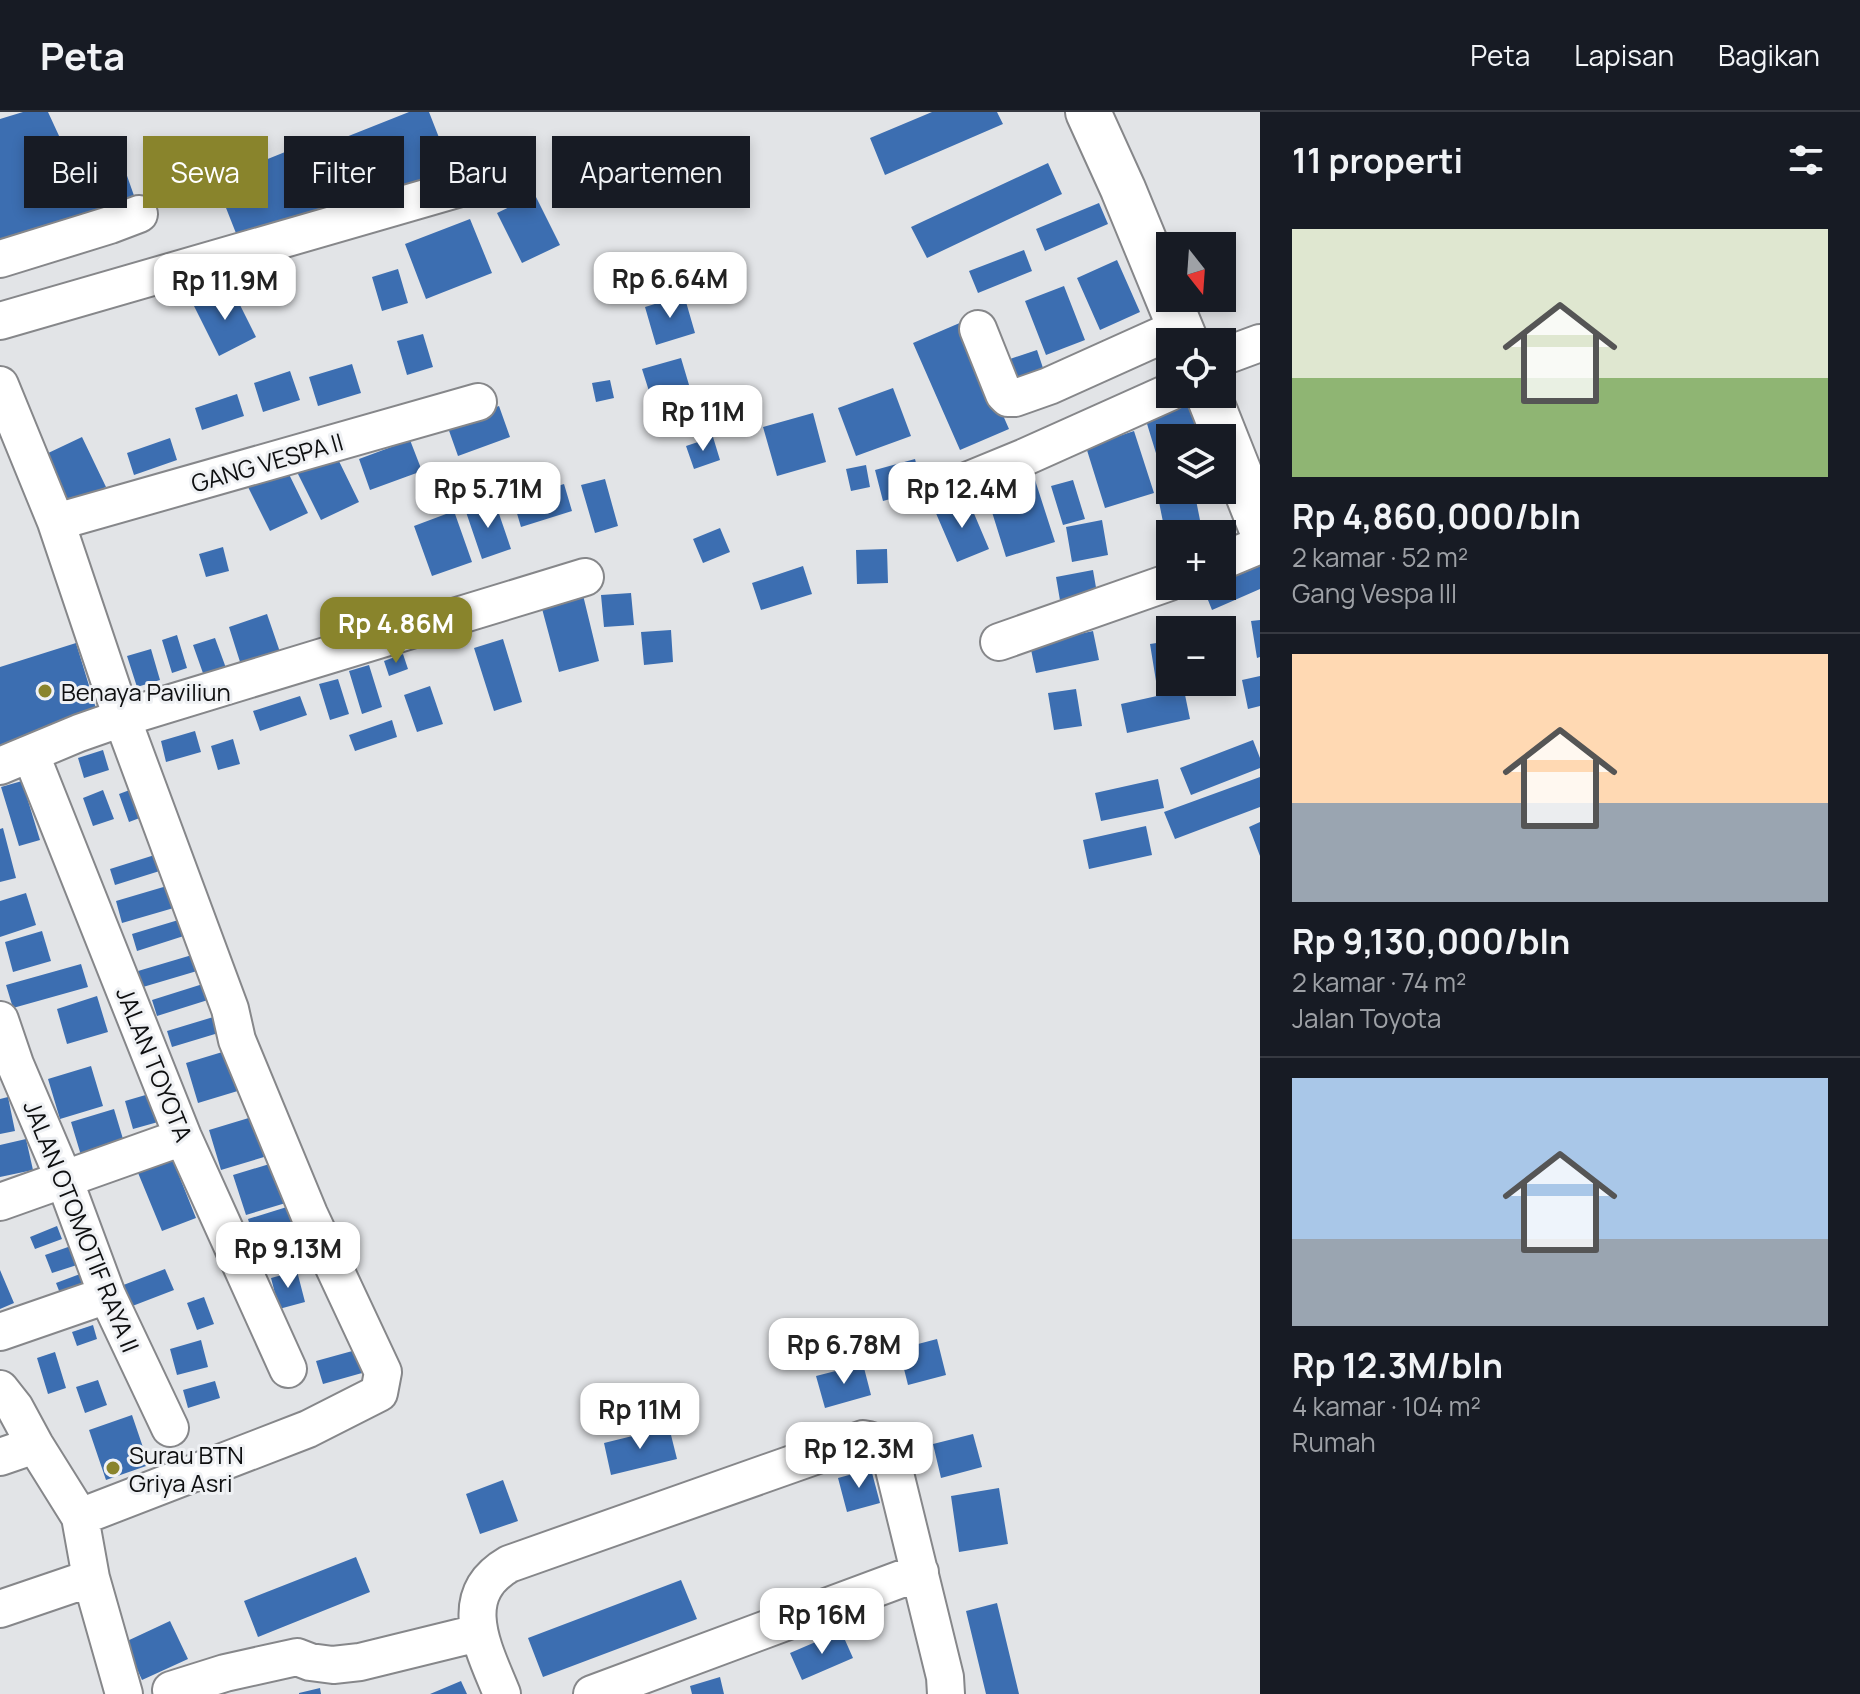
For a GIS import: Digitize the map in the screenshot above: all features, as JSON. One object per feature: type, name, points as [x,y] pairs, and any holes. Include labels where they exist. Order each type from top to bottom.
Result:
[{"type":"highway","points":[[1088,112],[1180,328]]},
{"type":"highway","points":[[1214,408],[1260,525]]},
{"type":"street","points":[[0,321],[420,200]]},
{"type":"street","points":[[0,259],[139,214]]},
{"type":"street","points":[[978,329],[1008,398],[1049,386],[1156,345]]},
{"type":"street","points":[[1236,352],[1260,343]]},
{"type":"street","points":[[0,385],[56,522],[122,718],[230,1009],[237,1040],[309,1214],[383,1372],[379,1393],[308,1429],[80,1517]]},
{"type":"street","points":[[940,492],[1156,398]]},
{"type":"street","name":"GANG VESPA II","points":[[56,522],[478,402]]},
{"type":"street","points":[[1236,555],[1260,545]]},
{"type":"street","name":"JALAN TOYOTA","points":[[288,1369],[15,761],[122,718],[585,577]]},
{"type":"street","points":[[999,642],[1156,587]]},
{"type":"street","name":"JALAN OTOMOTIF RAYA II","points":[[0,1020],[8,1067],[64,1179],[107,1295],[170,1428]]},
{"type":"street","points":[[0,1202],[183,1137]]},
{"type":"street","points":[[0,1332],[107,1295]]},
{"type":"street","points":[[0,1389],[15,1408],[80,1517],[91,1578],[124,1694]]},
{"type":"street","points":[[502,1694],[478,1633],[479,1599],[485,1584],[495,1572],[509,1564],[863,1439],[882,1445],[891,1457],[945,1677],[946,1694]]},
{"type":"street","points":[[0,1457],[35,1445]]},
{"type":"street","points":[[592,1694],[920,1572]]},
{"type":"street","points":[[0,1609],[91,1578]]},
{"type":"street","points":[[171,1690],[225,1673],[297,1657],[333,1665],[360,1662],[478,1633]]},
{"type":"building","points":[[23,112],[48,112],[59,136],[24,136],[24,208],[127,208],[127,176],[138,207],[0,255],[0,119]]},
{"type":"building","points":[[409,112],[429,112],[438,136],[420,136],[420,190],[404,196],[404,136],[349,136]]},
{"type":"building","points":[[932,112],[997,112],[1003,124],[885,175],[870,138]]},
{"type":"building","points":[[284,152],[284,208],[324,208],[328,217],[243,251],[226,208],[268,208],[268,159]]},
{"type":"building","points":[[1048,163],[1062,194],[927,258],[911,227]]},
{"type":"building","points":[[536,197],[560,245],[522,263],[497,213],[508,208],[536,208]]},
{"type":"building","points":[[1099,203],[1108,224],[1045,251],[1036,229]]},
{"type":"building","points":[[470,219],[492,273],[426,299],[405,244]]},
{"type":"building","points":[[1024,250],[1032,271],[978,293],[969,271]]},
{"type":"building","points":[[1117,260],[1140,312],[1100,330],[1077,278]]},
{"type":"building","points":[[398,269],[408,303],[382,311],[372,277]]},
{"type":"building","points":[[1064,286],[1085,340],[1046,355],[1025,301]]},
{"type":"building","points":[[231,287],[256,337],[219,356],[194,306]]},
{"type":"building","points":[[684,295],[695,333],[656,345],[645,307]]},
{"type":"building","points":[[962,322],[1009,429],[960,450],[913,343]]},
{"type":"building","points":[[423,334],[433,367],[407,375],[397,341]]},
{"type":"building","points":[[1037,350],[1047,380],[1015,391],[1004,361]]},
{"type":"building","points":[[681,358],[692,395],[654,407],[642,369]]},
{"type":"building","points":[[352,364],[361,393],[318,406],[309,377]]},
{"type":"building","points":[[290,371],[300,400],[263,412],[254,383]]},
{"type":"building","points":[[610,380],[614,398],[596,402],[592,383]]},
{"type":"building","points":[[893,388],[911,436],[856,456],[838,408]]},
{"type":"building","points":[[237,394],[244,416],[202,430],[195,408]]},
{"type":"building","points":[[499,406],[510,437],[458,456],[447,425]]},
{"type":"building","points":[[1162,408],[1195,408],[1200,424],[1156,424],[1156,453],[1144,414]]},
{"type":"building","points":[[813,413],[826,462],[777,476],[763,427]]},
{"type":"building","points":[[1134,431],[1154,493],[1105,508],[1086,447]]},
{"type":"building","points":[[82,437],[106,487],[69,505],[44,455]]},
{"type":"building","points":[[713,437],[720,460],[694,469],[686,446]]},
{"type":"building","points":[[170,438],[177,460],[134,475],[127,453]]},
{"type":"building","points":[[410,440],[422,471],[370,490],[359,459]]},
{"type":"building","points":[[334,451],[359,502],[321,520],[296,470]]},
{"type":"building","points":[[915,459],[923,490],[883,501],[875,470]]},
{"type":"building","points":[[283,462],[308,513],[270,531],[245,481]]},
{"type":"building","points":[[866,465],[870,487],[851,491],[846,469]]},
{"type":"building","points":[[605,479],[618,526],[595,533],[581,485]]},
{"type":"building","points":[[1035,480],[1055,542],[1006,557],[987,496]]},
{"type":"building","points":[[1073,480],[1085,519],[1063,525],[1051,486]]},
{"type":"building","points":[[564,484],[572,511],[521,527],[513,500]]},
{"type":"building","points":[[967,497],[989,549],[957,562],[935,511]]},
{"type":"building","points":[[495,502],[511,549],[482,559],[466,512]]},
{"type":"building","points":[[1159,504],[1197,504],[1200,520],[1163,520]]},
{"type":"building","points":[[454,511],[472,562],[432,576],[414,526]]},
{"type":"building","points":[[1102,520],[1108,555],[1072,562],[1066,527]]},
{"type":"building","points":[[720,528],[730,552],[703,563],[693,539]]},
{"type":"building","points":[[223,547],[229,571],[206,577],[199,554]]},
{"type":"building","points":[[887,549],[888,583],[857,584],[856,550]]},
{"type":"building","points":[[803,566],[812,594],[761,610],[752,583]]},
{"type":"building","points":[[1260,566],[1260,589],[1236,600],[1236,576]]},
{"type":"building","points":[[1093,570],[1099,605],[1062,612],[1056,577]]},
{"type":"building","points":[[631,593],[634,625],[604,627],[601,595]]},
{"type":"building","points":[[583,595],[599,661],[559,672],[541,605]]},
{"type":"building","points":[[1208,600],[1235,600],[1212,610]]},
{"type":"building","points":[[267,614],[280,652],[241,665],[229,627]]},
{"type":"building","points":[[1260,620],[1260,657],[1257,658],[1251,621]]},
{"type":"building","points":[[671,630],[673,662],[644,665],[641,632]]},
{"type":"building","points":[[1093,631],[1099,660],[1036,673],[1030,645]]},
{"type":"building","points":[[177,635],[187,668],[172,673],[162,640]]},
{"type":"building","points":[[215,638],[226,668],[204,676],[193,645]]},
{"type":"building","points":[[503,639],[522,702],[494,711],[474,648]]},
{"type":"building","name":"Benaya Paviliun","points":[[76,643],[98,715],[0,746],[0,667]]},
{"type":"building","points":[[1156,643],[1156,681],[1150,644]]},
{"type":"building","points":[[151,649],[160,680],[137,687],[127,656]]},
{"type":"building","points":[[403,654],[408,669],[389,676],[384,661]]},
{"type":"building","points":[[369,665],[382,707],[362,714],[349,671]]},
{"type":"building","points":[[1260,676],[1260,706],[1248,709],[1242,680]]},
{"type":"building","points":[[338,679],[349,714],[330,720],[319,684]]},
{"type":"building","points":[[430,686],[443,724],[417,732],[404,695]]},
{"type":"building","points":[[1076,689],[1082,726],[1054,730],[1048,693]]},
{"type":"building","points":[[300,696],[307,715],[260,731],[253,711]]},
{"type":"building","points":[[1157,696],[1185,696],[1190,719],[1127,733],[1121,704]]},
{"type":"building","points":[[392,720],[397,737],[355,751],[349,735]]},
{"type":"building","points":[[195,731],[201,752],[166,762],[161,741]]},
{"type":"building","points":[[233,739],[240,764],[218,770],[211,746]]},
{"type":"building","points":[[1253,740],[1260,758],[1260,768],[1191,795],[1180,768]]},
{"type":"building","points":[[103,750],[109,770],[84,778],[78,758]]},
{"type":"building","points":[[1260,777],[1260,807],[1175,839],[1164,812]]},
{"type":"building","points":[[1158,779],[1164,808],[1101,821],[1095,793]]},
{"type":"building","points":[[22,781],[40,840],[19,846],[1,787]]},
{"type":"building","points":[[135,788],[145,816],[129,822],[119,794]]},
{"type":"building","points":[[103,790],[114,819],[93,826],[83,798]]},
{"type":"building","points":[[1260,822],[1260,856],[1249,827]]},
{"type":"building","points":[[1146,826],[1152,855],[1089,869],[1083,840]]},
{"type":"building","points":[[3,828],[16,878],[0,882],[0,829]]},
{"type":"building","points":[[161,853],[166,869],[115,885],[110,869]]},
{"type":"building","points":[[177,883],[184,905],[122,923],[116,901]]},
{"type":"building","points":[[26,893],[36,925],[0,937],[0,901]]},
{"type":"building","points":[[185,918],[190,934],[137,951],[132,934]]},
{"type":"building","points":[[42,931],[51,961],[13,972],[5,942]]},
{"type":"building","points":[[192,955],[197,971],[143,987],[138,971]]},
{"type":"building","points":[[81,964],[88,987],[13,1008],[6,985]]},
{"type":"building","points":[[206,983],[211,999],[157,1016],[152,1000]]},
{"type":"building","points":[[97,996],[108,1032],[67,1044],[57,1009]]},
{"type":"building","points":[[220,1015],[225,1031],[172,1047],[167,1031]]},
{"type":"building","points":[[229,1050],[241,1090],[198,1103],[186,1063]]},
{"type":"building","points":[[91,1066],[103,1106],[60,1119],[48,1079]]},
{"type":"building","points":[[149,1094],[158,1122],[133,1129],[125,1101]]},
{"type":"building","points":[[8,1097],[15,1131],[0,1134],[0,1099]]},
{"type":"building","points":[[114,1109],[126,1149],[83,1162],[71,1122]]},
{"type":"building","points":[[252,1117],[264,1157],[221,1170],[209,1130]]},
{"type":"building","points":[[26,1139],[33,1170],[0,1177],[0,1145]]},
{"type":"building","points":[[170,1153],[196,1218],[162,1231],[136,1168]]},
{"type":"building","points":[[276,1162],[289,1202],[246,1215],[233,1175]]},
{"type":"building","points":[[290,1206],[302,1246],[260,1259],[248,1219]]},
{"type":"building","points":[[57,1226],[62,1239],[35,1249],[30,1237]]},
{"type":"building","points":[[71,1246],[77,1265],[52,1273],[45,1255]]},
{"type":"building","points":[[165,1269],[174,1290],[122,1310],[113,1289]]},
{"type":"building","points":[[0,1270],[14,1303],[0,1309]]},
{"type":"building","points":[[297,1271],[305,1302],[279,1309],[271,1278]]},
{"type":"building","points":[[80,1274],[89,1298],[65,1306],[56,1283]]},
{"type":"building","points":[[204,1297],[214,1324],[197,1330],[187,1303]]},
{"type":"building","points":[[93,1325],[97,1339],[77,1346],[72,1332]]},
{"type":"building","points":[[937,1339],[946,1375],[908,1385],[899,1349]]},
{"type":"building","points":[[201,1340],[208,1367],[177,1375],[170,1349]]},
{"type":"building","points":[[356,1350],[362,1373],[323,1384],[316,1361]]},
{"type":"building","points":[[55,1352],[66,1388],[48,1394],[37,1358]]},
{"type":"building","points":[[863,1364],[871,1395],[825,1408],[816,1376]]},
{"type":"building","points":[[98,1380],[107,1405],[85,1413],[76,1387]]},
{"type":"building","points":[[215,1381],[220,1398],[188,1408],[183,1390]]},
{"type":"building","points":[[132,1415],[149,1465],[106,1480],[89,1430]]},
{"type":"building","points":[[669,1427],[677,1459],[611,1475],[604,1443]]},
{"type":"building","points":[[973,1434],[982,1467],[941,1478],[933,1444]]},
{"type":"building","points":[[871,1469],[880,1503],[847,1512],[838,1478]]},
{"type":"building","points":[[503,1480],[518,1521],[480,1534],[466,1494]]},
{"type":"building","points":[[999,1488],[1008,1544],[959,1552],[951,1496]]},
{"type":"building","points":[[356,1557],[370,1592],[258,1637],[244,1601]]},
{"type":"building","points":[[681,1580],[697,1619],[543,1677],[528,1638]]},
{"type":"building","points":[[997,1603],[1019,1694],[986,1694],[966,1611]]},
{"type":"building","points":[[170,1621],[188,1659],[142,1680],[125,1642]]},
{"type":"building","points":[[841,1631],[853,1658],[802,1680],[790,1653]]},
{"type":"building","points":[[720,1677],[724,1694],[692,1694],[690,1686]]},
{"type":"building","points":[[461,1681],[467,1694],[430,1694]]},
{"type":"building","points":[[320,1688],[321,1694],[299,1694],[299,1693]]},
{"type":"place","name":"Benaya Paviliun","points":[[45,691]]},
{"type":"place","name":"Surau BTN Griya Asri","points":[[113,1468]]}]
